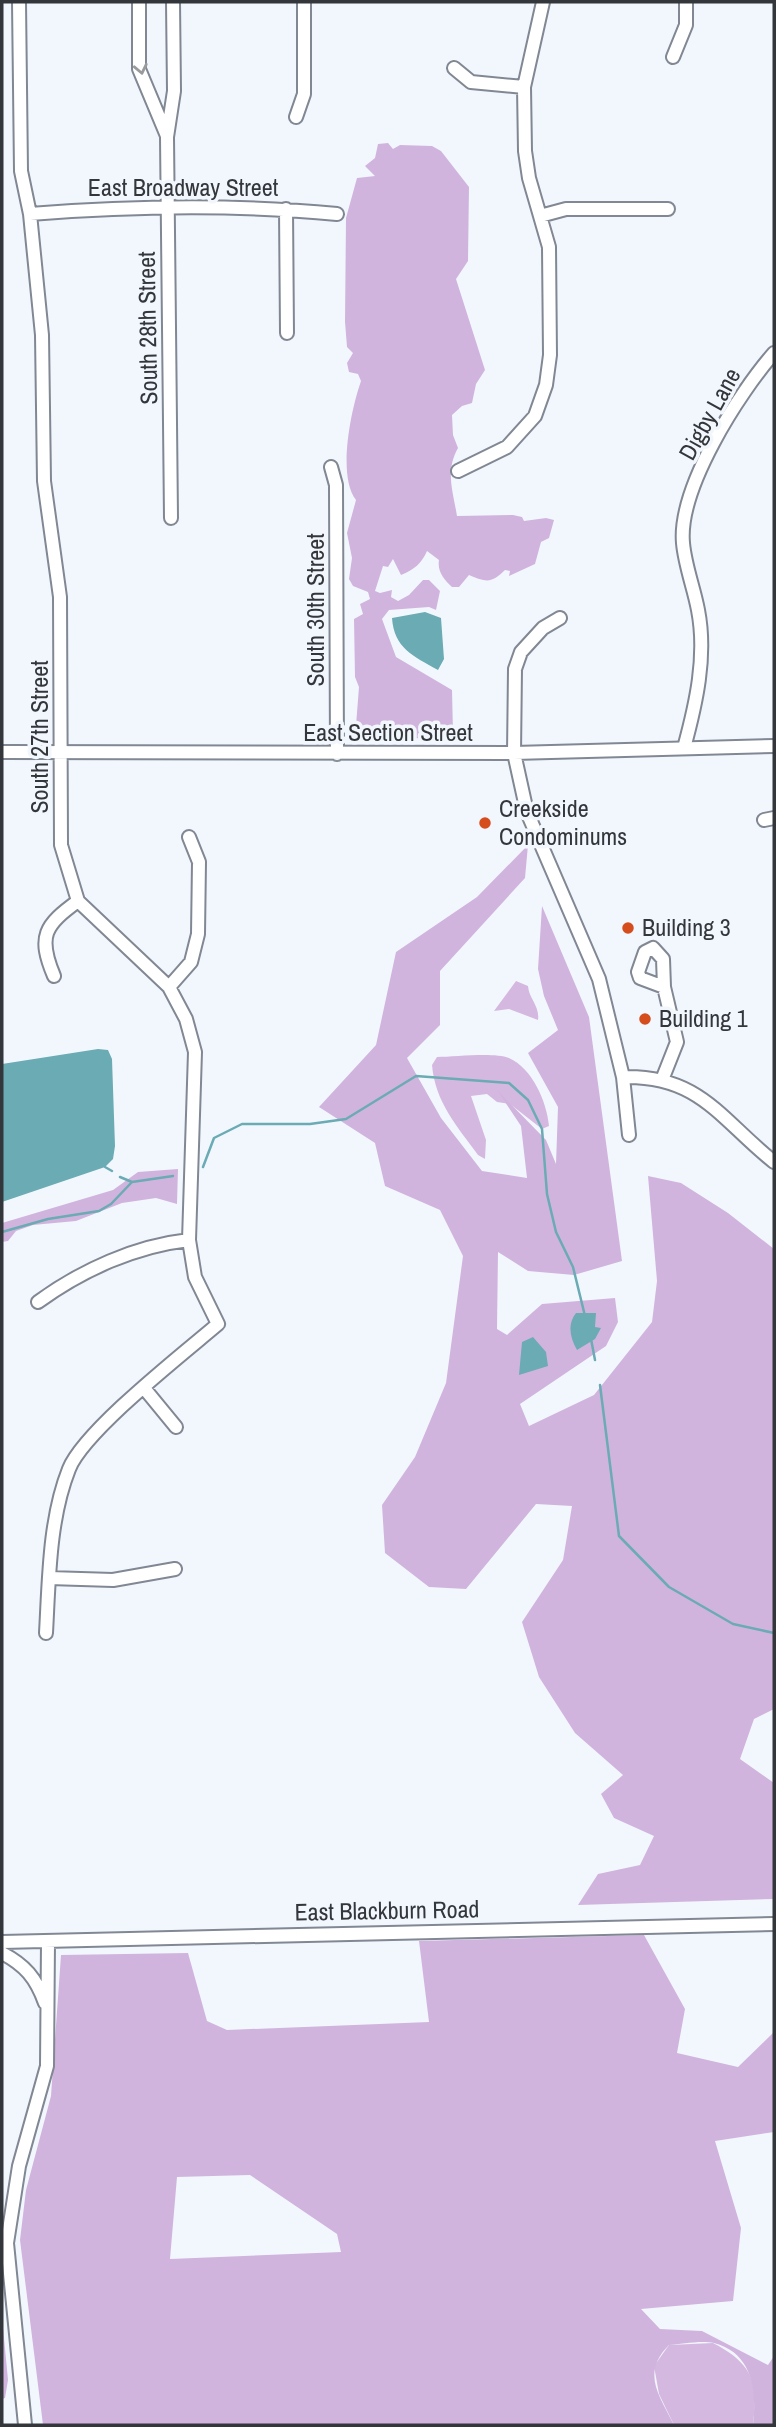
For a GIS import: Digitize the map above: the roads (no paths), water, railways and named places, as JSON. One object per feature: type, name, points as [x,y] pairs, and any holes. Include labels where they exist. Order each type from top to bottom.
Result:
[{"type":"street","name":"South 27th Street","points":[[19,2],[18,116],[21,171],[30,214],[42,335],[44,481],[60,597],[61,845],[78,901],[169,987],[186,1019],[195,1052],[189,1240],[195,1277],[218,1324],[144,1388]]},
{"type":"street","name":"South 28th Street","points":[[139,2],[139,69],[167,137]]},
{"type":"street","name":"South 28th Street","points":[[171,518],[167,137],[174,91],[173,2]]},
{"type":"street","points":[[296,117],[304,94],[304,2]]},
{"type":"street","points":[[458,471],[507,447],[535,416],[546,385],[550,355],[549,247],[529,178],[525,151],[524,87],[543,2]]},
{"type":"street","points":[[673,57],[686,25],[686,2]]},
{"type":"street","points":[[454,68],[471,82],[524,87]]},
{"type":"street","name":"East Broadway Street","points":[[30,214],[76,209],[168,206],[286,209],[337,214]]},
{"type":"street","points":[[286,209],[287,333]]},
{"type":"street","points":[[540,216],[566,209],[668,209]]},
{"type":"street","name":"Digby Lane","points":[[684,748],[701,673],[702,633],[682,541],[687,507],[713,443],[758,371],[774,353]]},
{"type":"street","name":"South 30th Street","points":[[331,467],[336,485],[337,754]]},
{"type":"street","points":[[560,618],[543,628],[521,652],[515,668],[514,753],[527,811],[600,979],[623,1077],[629,1135]]},
{"type":"street","name":"East Section Street","points":[[2,752],[514,753],[774,746]]},
{"type":"street","points":[[169,987],[191,962],[198,934],[199,862],[189,837]]},
{"type":"street","points":[[54,976],[44,954],[46,933],[53,919],[78,901]]},
{"type":"street","points":[[662,1080],[677,1042],[664,987]]},
{"type":"street","points":[[623,1077],[662,1080],[683,1087],[710,1102],[745,1139],[774,1162]]},
{"type":"street","points":[[37,1302],[66,1282],[150,1246],[189,1240]]},
{"type":"street","points":[[46,1633],[49,1578],[59,1500],[70,1466],[95,1433],[144,1388],[176,1427]]},
{"type":"street","points":[[49,1578],[113,1580],[175,1569]]},
{"type":"street","name":"East Blackburn Road","points":[[2,1942],[774,1924]]},
{"type":"street","points":[[25,2425],[7,2243],[19,2166],[47,2066],[48,1942]]},
{"type":"street","points":[[2,1953],[18,1961],[33,1975],[47,2010]]},
{"type":"water","points":[[425,612],[441,618],[444,659],[438,670],[406,650],[394,628],[392,618]]},
{"type":"water","points":[[98,1049],[108,1050],[112,1059],[115,1146],[113,1159],[105,1167],[2,1202],[2,1064]]},
{"type":"water","points":[[576,1313],[596,1313],[595,1327],[601,1328],[595,1339],[577,1350],[571,1331],[571,1322]]},
{"type":"water","points":[[533,1337],[546,1352],[548,1366],[519,1375],[522,1342]]},
{"type":"waterway","points":[[203,1167],[214,1138],[242,1124],[310,1124],[346,1119],[416,1076],[509,1083],[528,1100],[542,1129],[547,1194],[556,1232],[573,1267],[585,1316]]},
{"type":"waterway","points":[[105,1167],[112,1171]]},
{"type":"waterway","points":[[2,1232],[48,1219],[99,1211],[111,1204],[132,1182],[173,1176]]},
{"type":"waterway","points":[[120,1177],[132,1182]]},
{"type":"waterway","points":[[591,1339],[595,1360]]},
{"type":"waterway","points":[[600,1385],[619,1536],[669,1587],[733,1624],[774,1633]]},
{"type":"place","name":"Creekside Condominums","points":[[485,823]]},
{"type":"place","name":"Building 3","points":[[628,928]]},
{"type":"place","name":"Building 1","points":[[645,1019]]}]
